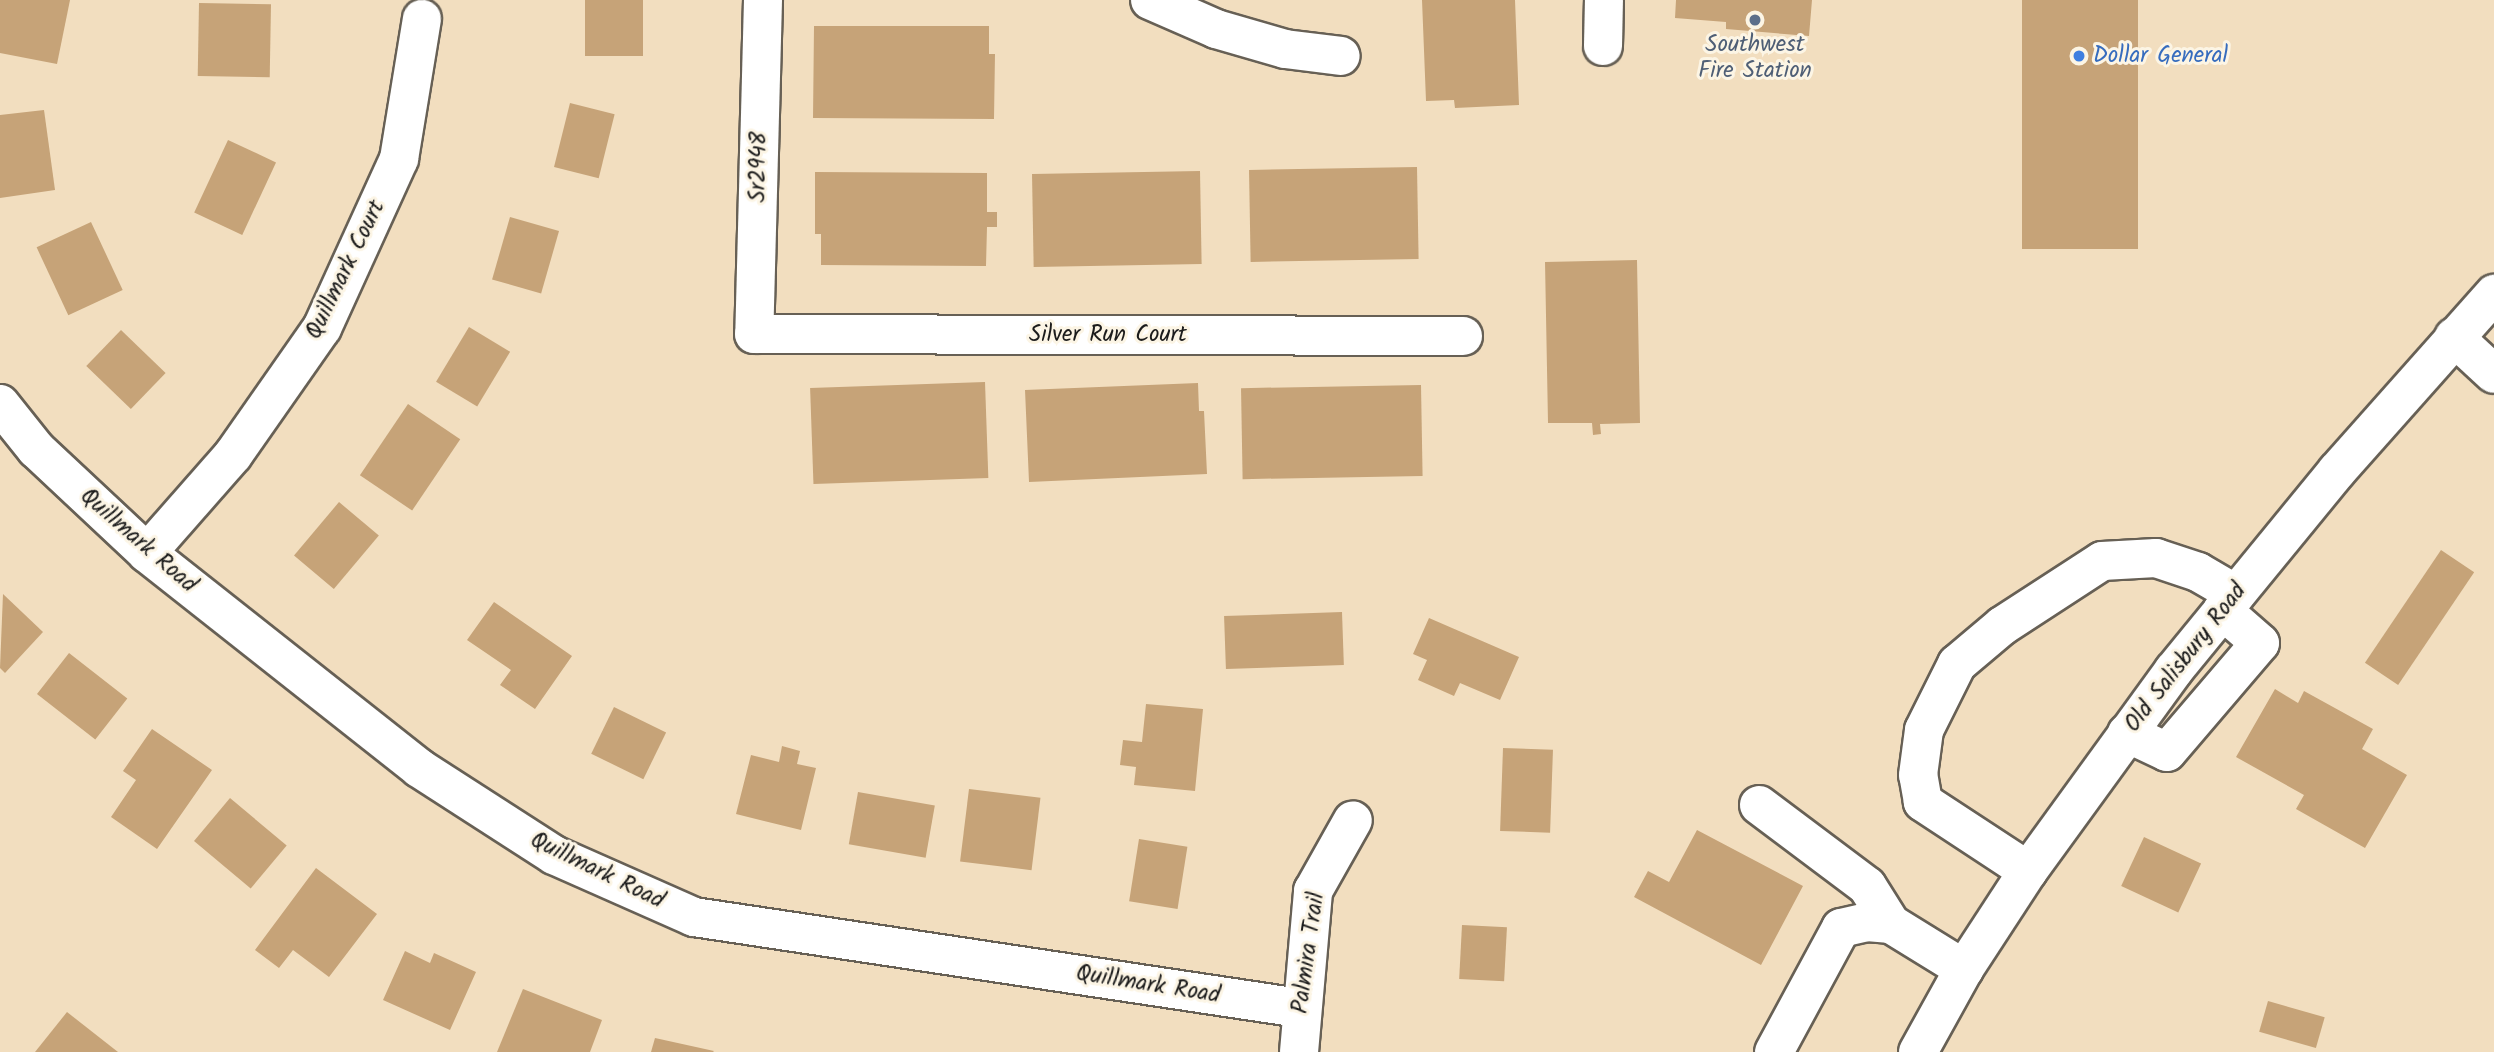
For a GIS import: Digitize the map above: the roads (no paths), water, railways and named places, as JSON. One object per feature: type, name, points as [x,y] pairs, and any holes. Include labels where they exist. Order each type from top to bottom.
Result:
[{"type":"street","name":"Sr2948","points":[[754,334],[763,0]]},
{"type":"street","points":[[1150,0],[1239,36],[1285,50],[1341,56]]},
{"type":"street","points":[[1602,46],[1604,0]]},
{"type":"street","name":"Quillmark Court","points":[[147,553],[233,455],[322,328],[399,159],[422,19]]},
{"type":"street","name":"Old Salisbury Road","points":[[1918,1052],[1964,969],[2028,872],[2127,733],[2229,602],[2454,337],[2494,294]]},
{"type":"street","name":"Silver Run Court","points":[[754,334],[1463,336]]},
{"type":"street","points":[[2454,337],[2494,374]]},
{"type":"street","name":"Quillmark Road","points":[[0,404],[36,449],[147,553],[419,768],[554,855],[694,917],[1299,1008]]},
{"type":"street","points":[[2028,872],[1923,802],[1918,775],[1924,730],[1958,664],[2013,618],[2102,561],[2156,558],[2198,572],[2229,602],[2260,643],[2167,752],[2127,733]]},
{"type":"street","points":[[1759,805],[1867,886],[1891,924],[1964,969]]},
{"type":"street","name":"Palmira Trail","points":[[1299,1052],[1299,1008],[1313,891],[1353,820]]},
{"type":"street","points":[[1774,1052],[1842,928],[1867,922],[1891,924]]},
{"type":"place","name":"Southwest Fire Station","points":[[1755,20]]},
{"type":"place","name":"Dollar General","points":[[2079,56]]}]
